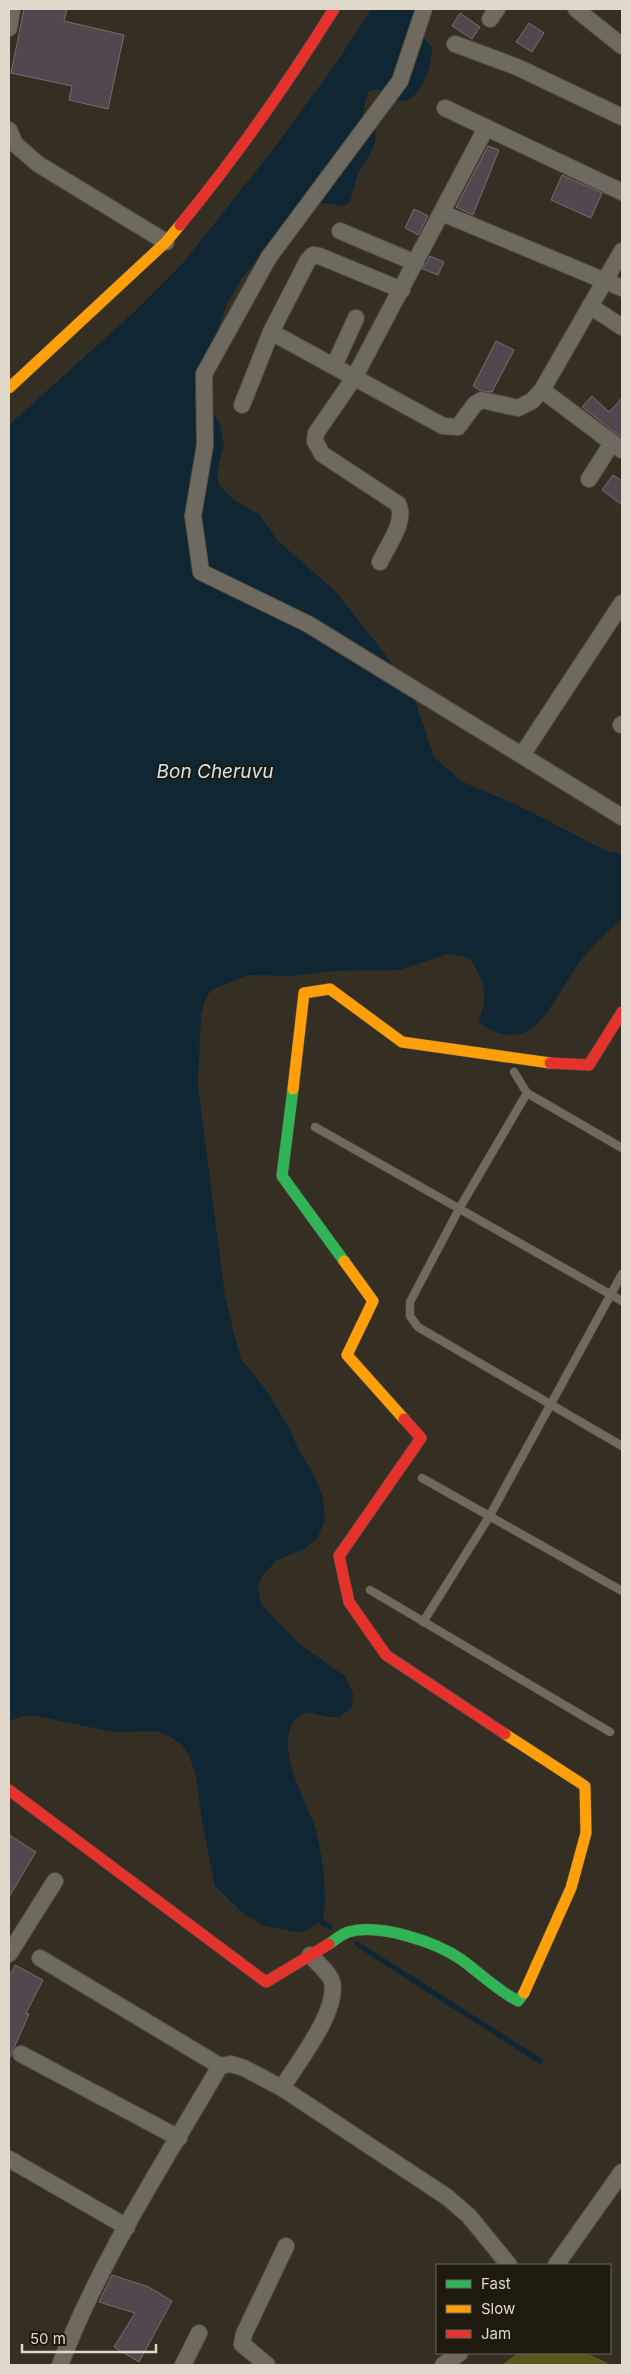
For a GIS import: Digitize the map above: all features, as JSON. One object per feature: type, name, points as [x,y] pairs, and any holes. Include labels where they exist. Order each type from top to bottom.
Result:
[{"type":"street","points":[[9,28],[12,9]]},
{"type":"street","points":[[9,388],[166,242],[228,167],[290,79],[334,9]]},
{"type":"street","points":[[424,9],[400,81],[269,257],[204,374],[205,445],[193,516],[202,572],[308,624],[622,817]]},
{"type":"street","points":[[576,9],[622,46]]},
{"type":"street","points":[[456,44],[517,67],[622,117]]},
{"type":"street","points":[[445,108],[622,192]]},
{"type":"street","points":[[380,562],[400,522],[401,510],[398,504],[322,454],[315,441],[316,433],[354,378],[486,128]]},
{"type":"street","points":[[9,130],[15,144],[38,164],[166,242]]},
{"type":"street","points":[[442,213],[622,288]]},
{"type":"street","points":[[340,231],[416,263]]},
{"type":"street","points":[[271,332],[443,426],[452,428],[461,425],[475,404],[482,400],[518,408],[532,401],[542,390],[622,250]]},
{"type":"street","points":[[242,405],[271,332],[308,260],[313,256],[319,256],[402,290]]},
{"type":"street","points":[[590,306],[622,327]]},
{"type":"street","points":[[334,366],[356,318]]},
{"type":"street","points":[[542,390],[617,446],[589,479]]},
{"type":"street","points":[[522,755],[622,603]]},
{"type":"street","points":[[9,1790],[266,1982],[348,1932],[381,1930],[411,1936],[460,1960],[504,1994],[518,2001],[527,1990],[571,1888],[586,1833],[585,1786],[386,1654],[349,1602],[339,1556],[421,1438],[347,1355],[373,1301],[282,1176],[304,993],[330,989],[402,1042],[565,1065],[589,1065],[622,1012]]},
{"type":"street","points":[[9,1954],[55,1881]]},
{"type":"street","points":[[282,2088],[326,2017],[333,1998],[332,1980],[310,1955]]},
{"type":"street","points":[[40,1958],[220,2066],[231,2064],[244,2068],[282,2088],[447,2197],[469,2216],[508,2264]]},
{"type":"street","points":[[21,2054],[179,2138]]},
{"type":"street","points":[[60,2365],[78,2316],[220,2066]]},
{"type":"street","points":[[9,2159],[127,2227]]},
{"type":"street","points":[[557,2264],[622,2172]]},
{"type":"street","points":[[267,2365],[242,2344],[244,2334],[286,2246]]},
{"type":"street","points":[[183,2365],[199,2334]]},
{"type":"street","points":[[442,2365],[458,2354]]},
{"type":"lane","points":[[514,1072],[527,1093],[622,1148]]},
{"type":"lane","points":[[527,1093],[459,1209],[410,1302],[410,1316],[418,1327],[622,1446]]},
{"type":"lane","points":[[315,1127],[622,1301]]},
{"type":"lane","points":[[423,1622],[488,1517],[622,1274]]},
{"type":"lane","points":[[422,1478],[622,1591]]},
{"type":"lane","points":[[370,1590],[610,1732]]},
{"type":"green space","points":[[517,2354],[588,2354],[612,2365],[501,2365]]},
{"type":"water","name":"Bon Cheruvu","points":[[371,9],[435,9],[417,31],[432,47],[426,79],[417,92],[405,101],[393,99],[377,89],[368,92],[362,117],[366,125],[373,129],[375,141],[357,176],[349,203],[343,206],[316,202],[274,242],[241,279],[227,304],[202,372],[203,394],[220,424],[224,444],[217,473],[219,485],[234,500],[260,515],[277,540],[335,591],[382,650],[413,694],[434,757],[461,781],[517,805],[607,851],[622,854],[622,918],[585,956],[540,1021],[528,1031],[514,1035],[498,1033],[478,1022],[484,996],[484,989],[479,974],[469,958],[448,954],[400,970],[334,971],[290,976],[249,975],[211,990],[205,1000],[201,1015],[198,1086],[225,1296],[241,1359],[266,1390],[291,1431],[298,1449],[314,1475],[323,1497],[325,1520],[317,1539],[304,1549],[277,1560],[262,1576],[258,1587],[261,1604],[299,1644],[345,1676],[353,1693],[352,1707],[340,1717],[326,1717],[308,1712],[295,1720],[290,1731],[289,1757],[316,1831],[325,1887],[322,1921],[301,1933],[265,1926],[245,1915],[215,1886],[202,1822],[196,1776],[189,1755],[182,1745],[169,1736],[156,1731],[113,1732],[36,1716],[23,1716],[9,1721],[9,425],[134,312],[182,264],[271,152],[337,62]]},
{"type":"building","points":[[24,9],[67,9],[64,21],[124,35],[108,109],[69,100],[72,86],[11,73]]},
{"type":"building","points":[[460,13],[480,27],[472,39],[452,26]]},
{"type":"building","points":[[529,23],[544,33],[532,52],[516,42]]},
{"type":"building","points":[[488,146],[499,150],[473,215],[456,207]]},
{"type":"building","points":[[562,175],[602,193],[591,218],[551,200]]},
{"type":"building","points":[[414,209],[428,216],[418,235],[405,228]]},
{"type":"building","points":[[430,256],[444,262],[438,275],[423,269]]},
{"type":"building","points":[[496,341],[514,350],[492,392],[481,391],[473,386]]},
{"type":"building","points":[[592,396],[609,412],[622,398],[622,438],[582,407]]},
{"type":"building","points":[[613,475],[622,481],[622,505],[602,490]]},
{"type":"building","points":[[9,1835],[36,1852],[9,1897]]},
{"type":"building","points":[[15,1965],[43,1980],[26,2013],[29,2014],[9,2059],[9,1977]]},
{"type":"building","points":[[112,2275],[149,2287],[172,2301],[139,2362],[114,2347],[135,2313],[99,2302]]},
{"type":"waterway","points":[[317,1919],[330,1927]]},
{"type":"waterway","points":[[357,1944],[540,2061]]},
{"type":"traffic: fast","points":[[293,1089],[282,1176],[344,1261]]},
{"type":"traffic: fast","points":[[329,1944],[348,1932],[361,1930],[376,1930],[407,1936],[451,1953],[518,2001],[524,1993]]},
{"type":"traffic: slow","points":[[9,388],[166,242],[180,225]]},
{"type":"traffic: slow","points":[[293,1089],[304,993],[330,989],[402,1042],[550,1063]]},
{"type":"traffic: slow","points":[[344,1261],[373,1301],[347,1355],[404,1419]]},
{"type":"traffic: slow","points":[[505,1734],[585,1786],[586,1833],[571,1888],[524,1993]]},
{"type":"traffic: jam","points":[[180,225],[222,173],[261,119],[334,9]]},
{"type":"traffic: jam","points":[[550,1063],[589,1065],[622,1012]]},
{"type":"traffic: jam","points":[[404,1419],[421,1438],[339,1556],[349,1602],[386,1655],[505,1734]]},
{"type":"traffic: jam","points":[[9,1790],[266,1982],[329,1944]]}]
